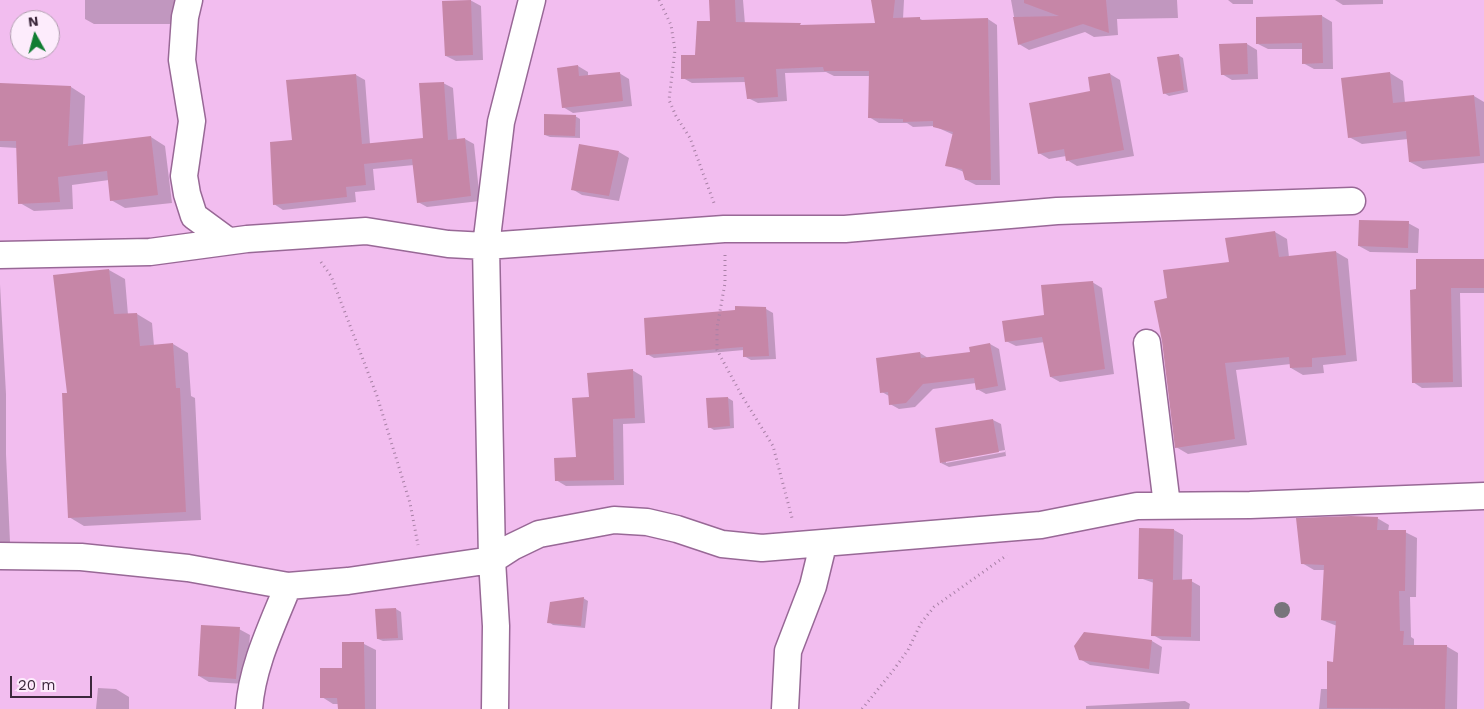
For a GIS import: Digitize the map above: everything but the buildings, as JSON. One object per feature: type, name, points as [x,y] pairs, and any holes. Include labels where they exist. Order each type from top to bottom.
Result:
[{"type":"street","points":[[188,0],[182,60],[192,121],[184,176],[186,194],[194,216],[228,241]]},
{"type":"street","points":[[495,709],[496,626],[492,560],[486,246],[502,122],[532,0]]},
{"type":"street","points":[[0,255],[150,252],[228,241],[366,231],[448,244],[486,246],[724,229],[845,228],[1057,211],[1352,201]]},
{"type":"street","points":[[1147,344],[1167,505]]},
{"type":"street","points":[[0,556],[81,558],[188,568],[288,586],[348,581],[492,560],[512,546],[539,534],[614,520],[630,520],[676,529],[722,544],[762,548],[812,546],[1041,525],[1137,506],[1250,505],[1484,496]]},
{"type":"street","points":[[785,709],[788,651],[813,586],[812,546]]},
{"type":"street","points":[[250,709],[251,690],[265,641],[288,586]]},
{"type":"path","points":[[659,0],[671,25],[674,50],[674,66],[669,100],[676,116],[690,138],[724,229],[725,283],[718,328],[717,350],[742,396],[762,424],[773,446],[812,546]]},
{"type":"path","points":[[286,236],[317,258],[326,266],[331,276],[377,396],[410,503],[423,570]]},
{"type":"path","points":[[862,709],[908,650],[921,623],[934,607],[1011,553]]}]
